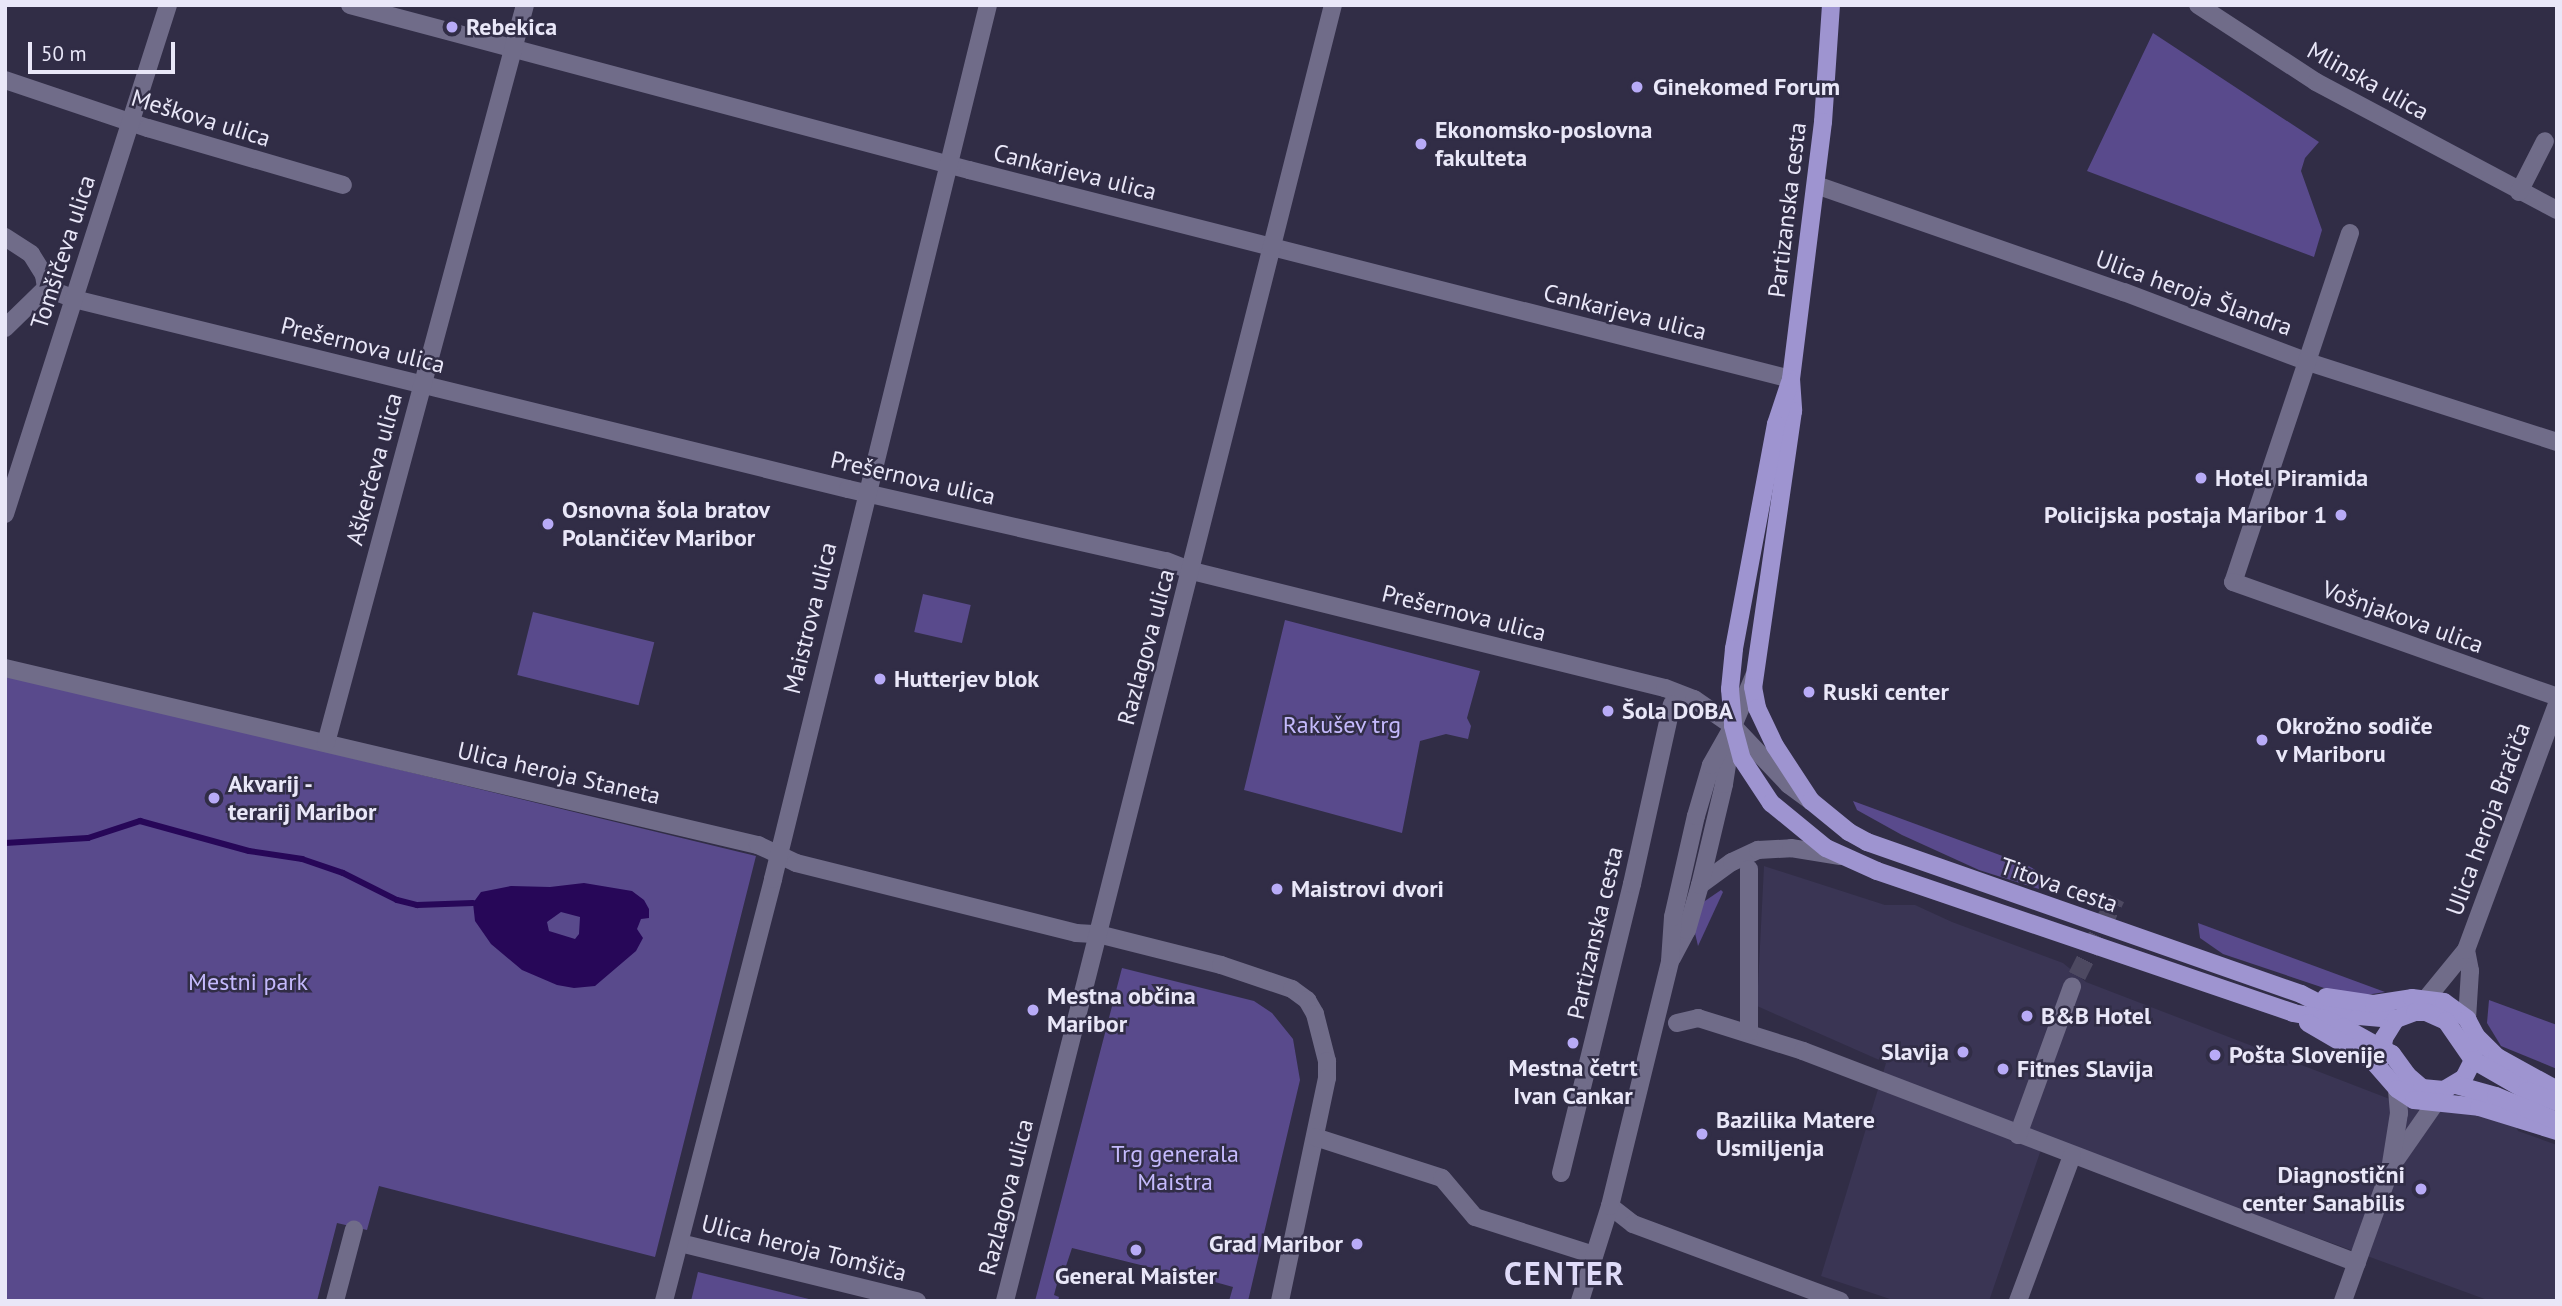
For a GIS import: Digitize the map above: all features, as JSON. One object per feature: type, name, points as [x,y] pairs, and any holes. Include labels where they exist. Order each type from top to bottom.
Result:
[{"type":"main road","name":"Partizanska cesta","points":[[1755,672],[1793,411],[1791,379],[1816,185],[1831,5]]},
{"type":"main road","name":"Partizanska cesta","points":[[1732,726],[1730,689],[1734,649],[1777,418],[1791,379]]},
{"type":"main road","name":"Titova cesta","points":[[1755,672],[1755,697],[1762,720],[1775,746],[1811,801],[1849,832],[1890,852],[2301,994]]},
{"type":"main road","points":[[1732,726],[1741,759],[1759,789],[1807,835],[1846,858],[2293,1013],[2322,1018],[2382,1047],[2422,1088],[2445,1093],[2496,1096],[2557,1121]]},
{"type":"main road","points":[[2301,994],[2361,1003],[2428,998],[2444,1002],[2472,1028],[2497,1057],[2557,1090]]},
{"type":"main road","points":[[2301,994],[2323,1006],[2359,1016],[2396,1019],[2415,1012],[2437,1016],[2445,1021],[2473,1060],[2528,1091],[2557,1102]]},
{"type":"main road","points":[[2293,1013],[2373,1061],[2397,1089],[2414,1100],[2445,1093],[2479,1107],[2557,1131]]},
{"type":"main road","points":[[2383,1071],[2382,1047],[2396,1019]]},
{"type":"main road","points":[[2445,1093],[2473,1060],[2472,1028]]},
{"type":"street","name":"Tomšičeva ulica","points":[[5,514],[167,5]]},
{"type":"street","name":"Cankarjeva ulica","points":[[350,5],[948,165],[1791,379]]},
{"type":"street","name":"Aškerčeva ulica","points":[[326,743],[525,5]]},
{"type":"street","name":"Maistrova ulica","points":[[664,1301],[988,5]]},
{"type":"street","name":"Razlagova ulica","points":[[1005,1301],[1192,571],[1333,5]]},
{"type":"street","name":"Mlinska ulica","points":[[2198,5],[2316,82],[2557,210]]},
{"type":"street","name":"Meškova ulica","points":[[5,80],[129,122],[343,186]]},
{"type":"street","points":[[2519,192],[2545,141]]},
{"type":"street","name":"Ulica heroja Šlandra","points":[[1816,185],[2124,292],[2308,362],[2557,442]]},
{"type":"street","points":[[2308,362],[2350,233]]},
{"type":"street","points":[[5,237],[31,254],[44,275],[46,288],[5,328]]},
{"type":"street","name":"Prešernova ulica","points":[[46,288],[74,299],[422,385],[866,493],[1166,561],[1192,571],[1665,688],[1694,699],[1732,726]]},
{"type":"street","name":"Vošnjakova ulica","points":[[2308,362],[2232,582],[2557,697]]},
{"type":"street","name":"Ulica heroja Staneta","points":[[5,668],[758,845],[777,856],[1076,933],[1098,934]]},
{"type":"street","name":"Partizanska cesta","points":[[1580,1301],[1610,1206],[1670,961],[1673,917],[1696,816],[1711,765],[1732,726],[1755,672]]},
{"type":"street","name":"Partizanska cesta","points":[[1561,1173],[1632,884],[1672,704]]},
{"type":"street","name":"Ulica heroja Bračiča","points":[[2415,1012],[2466,950],[2557,704]]},
{"type":"street","name":"Partizanska cesta","points":[[1670,961],[1687,930],[1700,885],[1724,784],[1732,726]]},
{"type":"street","name":"Titova cesta","points":[[1732,726],[1789,785],[1811,801]]},
{"type":"street","points":[[1700,885],[1732,862],[1773,847],[1816,851],[1846,858]]},
{"type":"street","points":[[1749,869],[1749,1032]]},
{"type":"street","points":[[1098,934],[1248,972],[1293,989],[1307,1000],[1320,1027],[1327,1061],[1323,1108],[1280,1301]]},
{"type":"street","name":"Ulica heroja Bračiča","points":[[2466,950],[2470,971],[2472,1028]]},
{"type":"street","points":[[2018,1135],[2072,987]]},
{"type":"street","points":[[1677,1023],[1698,1018],[1749,1032],[2052,1148],[2070,1162],[2357,1263]]},
{"type":"street","points":[[2343,1301],[2390,1170],[2399,1113],[2397,1089]]},
{"type":"street","points":[[2390,1170],[2411,1135],[2445,1093]]},
{"type":"street","points":[[1315,1137],[1442,1178],[1475,1217],[1594,1255]]},
{"type":"street","points":[[2018,1301],[2070,1162]]},
{"type":"street","points":[[1610,1206],[1633,1224],[1840,1301]]},
{"type":"street","points":[[335,1301],[354,1229]]},
{"type":"street","name":"Ulica heroja Tomšiča","points":[[680,1243],[917,1301]]},
{"type":"shaded area","points":[[1764,866],[1885,905],[1915,905],[1952,922],[2063,963],[2086,982],[2426,1113],[2459,1102],[2515,1123],[2518,1131],[2557,1145],[2557,1301],[2490,1301],[2045,1138],[1989,1301],[1896,1301],[1821,1276],[1886,1063],[1757,1006]]},
{"type":"shaded area","points":[[584,883],[632,891],[644,900],[649,909],[649,918],[641,919],[637,929],[643,938],[636,951],[595,986],[574,988],[557,985],[522,970],[491,944],[475,921],[473,903],[481,892],[511,886],[550,887]],"holes":[[[561,912],[580,917],[579,934],[575,939],[549,931],[547,922]]]},
{"type":"green space","points":[[2153,33],[2319,142],[2305,158],[2301,171],[2322,230],[2314,257],[2087,171]]},
{"type":"green space","points":[[923,594],[971,605],[962,643],[914,632]]},
{"type":"green space","points":[[533,612],[654,642],[639,705],[517,675]]},
{"type":"green space","name":"Rakušev trg","points":[[1285,620],[1480,671],[1467,718],[1471,726],[1468,739],[1446,734],[1420,741],[1402,833],[1244,790]]},
{"type":"green space","name":"Mestni park","points":[[5,674],[756,856],[655,1257],[379,1186],[367,1230],[337,1223],[317,1301],[5,1301]]},
{"type":"green space","points":[[1853,801],[2027,865],[2044,875],[2039,889],[1979,870],[1902,835],[1857,810]]},
{"type":"green space","points":[[1721,890],[1723,892],[1698,946],[1695,933],[1702,903]]},
{"type":"green space","points":[[2198,923],[2385,992],[2366,995],[2342,994],[2223,954],[2200,938]]},
{"type":"green space","name":"Trg generala Maistra","points":[[1122,968],[1254,1001],[1272,1013],[1293,1039],[1300,1080],[1248,1301],[1229,1301],[1233,1287],[1215,1282],[1215,1278],[1187,1271],[1185,1276],[1072,1248],[1066,1266],[1062,1265],[1054,1295],[1059,1297],[1058,1301],[1035,1301]]},
{"type":"green space","points":[[2489,1000],[2557,1025],[2557,1069],[2501,1046],[2487,1023]]},
{"type":"green space","points":[[698,1272],[817,1301],[691,1301]]},
{"type":"waterway","points":[[5,843],[88,838],[140,821],[249,851],[302,859],[343,873],[397,900],[417,905],[473,903]]},
{"type":"tunnel","points":[[2077,976],[2116,898]]},
{"type":"place","name":"Rebekica","points":[[452,27]]},
{"type":"place","name":"Ginekomed Forum","points":[[1637,87]]},
{"type":"place","name":"Ekonomsko-poslovna fakulteta","points":[[1421,144]]},
{"type":"place","name":"Hotel Piramida","points":[[2201,478]]},
{"type":"place","name":"Policijska postaja Maribor 1","points":[[2341,515]]},
{"type":"place","name":"Osnovna šola bratov Polančičev Maribor","points":[[548,524]]},
{"type":"place","name":"Hutterjev blok","points":[[880,679]]},
{"type":"place","name":"Ruski center","points":[[1809,692]]},
{"type":"place","name":"Šola DOBA","points":[[1608,711]]},
{"type":"place","name":"Okrožno sodiče v Mariboru","points":[[2262,740]]},
{"type":"place","name":"Akvarij - terarij Maribor","points":[[214,798]]},
{"type":"place","name":"Maistrovi dvori","points":[[1277,889]]},
{"type":"place","name":"Mestna občina Maribor","points":[[1033,1010]]},
{"type":"place","name":"B&B Hotel","points":[[2027,1016]]},
{"type":"place","name":"Mestna četrt Ivan Cankar","points":[[1573,1043]]},
{"type":"place","name":"Slavija","points":[[1963,1052]]},
{"type":"place","name":"Pošta Slovenije","points":[[2215,1055]]},
{"type":"place","name":"Fitnes Slavija","points":[[2003,1069]]},
{"type":"place","name":"Bazilika Matere Usmiljenja","points":[[1702,1134]]},
{"type":"place","name":"Diagnostični center Sanabilis","points":[[2421,1189]]},
{"type":"place","name":"Grad Maribor","points":[[1357,1244]]},
{"type":"place","name":"General Maister","points":[[1136,1250]]},
{"type":"district","name":"CENTER","points":[[1565,1273]]}]
